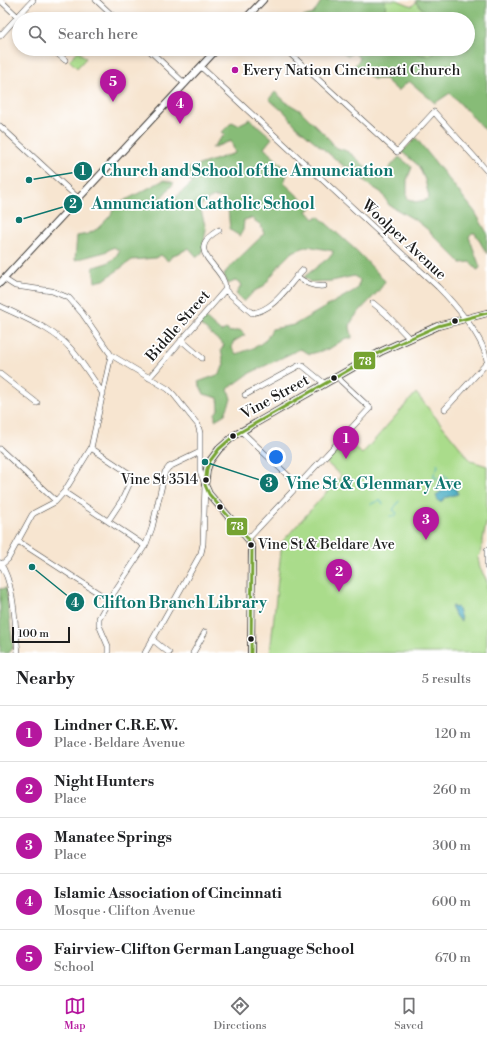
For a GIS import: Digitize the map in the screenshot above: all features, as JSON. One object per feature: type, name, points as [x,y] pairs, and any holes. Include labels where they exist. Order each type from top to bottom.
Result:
[{"type":"main road","points":[[254,12],[263,0]]},
{"type":"main road","points":[[2,281],[211,56]]},
{"type":"main road","name":"Vine Street","points":[[205,485],[207,469],[214,455],[241,431],[382,351],[438,326],[487,313]]},
{"type":"main road","points":[[205,485],[209,494],[251,544],[253,553],[251,653]]},
{"type":"street","points":[[0,0],[13,12]]},
{"type":"street","points":[[24,12],[33,0]]},
{"type":"street","points":[[96,0],[109,12]]},
{"type":"street","points":[[0,36],[12,25]]},
{"type":"street","points":[[60,56],[65,60]]},
{"type":"street","points":[[155,56],[185,84]]},
{"type":"street","points":[[293,56],[397,152],[434,112],[487,171]]},
{"type":"street","name":"Woolper Avenue","points":[[201,67],[438,287],[465,319],[482,345],[486,353],[487,362]]},
{"type":"street","points":[[0,126],[78,198]]},
{"type":"street","points":[[219,230],[209,235],[205,241],[204,248],[210,262],[224,280],[226,284],[225,290],[252,313],[257,312],[275,302],[296,276],[303,270]]},
{"type":"street","points":[[296,276],[306,284],[315,287],[324,286]]},
{"type":"street","points":[[2,281],[15,286],[52,291],[69,298],[82,313],[111,355],[168,389],[198,424],[200,432],[200,470],[205,485],[203,544],[201,553],[145,653]]},
{"type":"street","name":"Biddle Street","points":[[149,378],[225,290]]},
{"type":"street","points":[[373,303],[410,339]]},
{"type":"street","points":[[0,306],[49,331],[61,340],[71,349],[103,394]]},
{"type":"street","points":[[181,340],[202,358]]},
{"type":"street","points":[[18,653],[10,587],[8,578],[0,564],[8,559],[34,512],[56,501],[64,492],[92,448],[111,355]]},
{"type":"street","points":[[446,409],[487,362]]},
{"type":"street","points":[[244,395],[300,365],[325,384]]},
{"type":"street","points":[[0,374],[37,403]]},
{"type":"street","points":[[248,539],[370,408],[338,377]]},
{"type":"street","points":[[241,431],[298,485]]},
{"type":"street","points":[[92,448],[134,476],[122,500],[108,521]]},
{"type":"street","points":[[0,449],[56,501]]},
{"type":"street","points":[[108,653],[108,646],[98,622],[100,614],[145,546],[152,528],[165,472],[169,467],[200,452]]},
{"type":"street","points":[[64,492],[145,546]]},
{"type":"street","points":[[18,541],[109,600]]},
{"type":"street","points":[[487,550],[487,567]]},
{"type":"street","points":[[192,653],[205,632]]},
{"type":"street","points":[[152,640],[169,653]]},
{"type":"green space","points":[[322,0],[384,0],[386,5],[384,12],[314,12]]},
{"type":"green space","points":[[384,0],[397,0],[412,6],[416,2],[425,12],[384,12],[386,5]]},
{"type":"green space","points":[[416,0],[487,0],[487,132],[450,93],[435,103],[409,81],[398,91],[385,79],[373,79],[354,66],[360,59],[357,56],[475,56],[475,12],[425,12]]},
{"type":"green space","points":[[73,56],[84,56],[86,58],[77,68],[69,60]]},
{"type":"green space","points":[[275,92],[286,102],[301,111],[331,141],[333,145],[348,152],[376,175],[381,177],[399,157],[412,167],[407,180],[407,198],[415,202],[426,200],[429,197],[425,180],[418,165],[402,152],[416,138],[475,212],[487,233],[487,254],[475,233],[472,233],[469,237],[480,267],[479,269],[477,270],[470,262],[461,263],[427,229],[417,221],[389,205],[382,193],[368,184],[349,166],[346,168],[296,126],[283,110],[269,99]]},
{"type":"green space","points":[[250,119],[272,138],[264,148],[288,171],[284,183],[311,208],[307,211],[314,219],[318,216],[358,252],[385,281],[352,321],[350,326],[352,338],[346,338],[329,349],[310,354],[300,349],[250,373],[228,389],[231,399],[225,414],[215,420],[215,414],[219,408],[218,398],[204,394],[198,382],[220,374],[224,364],[221,350],[224,345],[199,324],[204,317],[221,332],[226,329],[230,332],[240,330],[245,335],[233,342],[232,349],[237,354],[258,346],[265,340],[272,329],[294,325],[357,289],[360,280],[354,276],[332,281],[310,282],[304,277],[332,255],[333,251],[308,246],[292,252],[281,263],[263,287],[254,291],[244,302],[236,294],[241,286],[239,282],[235,281],[228,284],[224,275],[227,270],[264,234],[261,225],[251,218],[244,220],[243,230],[240,236],[230,230],[228,208],[221,198],[218,197],[210,199],[200,207],[206,229],[202,253],[197,257],[189,248],[173,255],[168,261],[161,255],[155,258],[132,260],[104,280],[95,282],[93,267],[108,262],[117,255],[119,251],[114,247],[105,252],[75,260],[77,236],[88,234],[97,229],[110,216],[116,205],[164,180],[174,183],[156,206],[167,205],[193,182],[178,176],[186,169],[235,153],[231,141],[212,148],[225,134],[222,132],[232,122],[238,125]]},
{"type":"green space","points":[[416,393],[471,461],[487,466],[487,519],[480,555],[478,557],[480,568],[487,581],[487,653],[270,653],[282,542],[341,476],[326,462],[346,440],[362,454]]},
{"type":"green space","points":[[6,588],[13,648],[9,653],[0,653],[0,589]]},
{"type":"water","points":[[455,487],[458,494],[445,498],[441,502],[438,501],[436,495],[446,488]]},
{"type":"water","points":[[453,606],[454,608],[457,607],[461,621],[456,617],[451,607]]},
{"type":"waterway","points":[[437,464],[438,466],[434,474],[434,478],[439,478],[444,475],[447,477],[446,488]]},
{"type":"waterway","points":[[371,504],[380,500],[383,504]]},
{"type":"waterway","points":[[390,516],[395,516],[397,513],[393,510],[399,501]]},
{"type":"transit line","name":"78","points":[[251,653],[252,548],[248,539],[209,494],[205,485],[207,469],[210,461],[219,449],[235,435],[382,351],[438,326],[487,313]]},
{"type":"place","name":"Every Nation Cincinnati Church","points":[[235,70]]},
{"type":"place","name":"Fairview-Clifton German Language School","points":[[113,102]]},
{"type":"place","name":"Islamic Association of Cincinnati","points":[[180,124]]},
{"type":"place","name":"Church and School of the Annunciation","points":[[29,180]]},
{"type":"place","name":"Annunciation Catholic School","points":[[19,220]]},
{"type":"place","name":"Lindner C.R.E.W.","points":[[346,459]]},
{"type":"place","name":"Vine St & Glenmary Ave","points":[[205,462]]},
{"type":"place","name":"Vine St 3514","points":[[206,480]]},
{"type":"place","name":"Manatee Springs","points":[[426,540]]},
{"type":"place","name":"Vine St & Beldare Ave","points":[[251,545]]},
{"type":"place","name":"Clifton Branch Library","points":[[32,567]]},
{"type":"place","name":"Night Hunters","points":[[339,592]]}]
